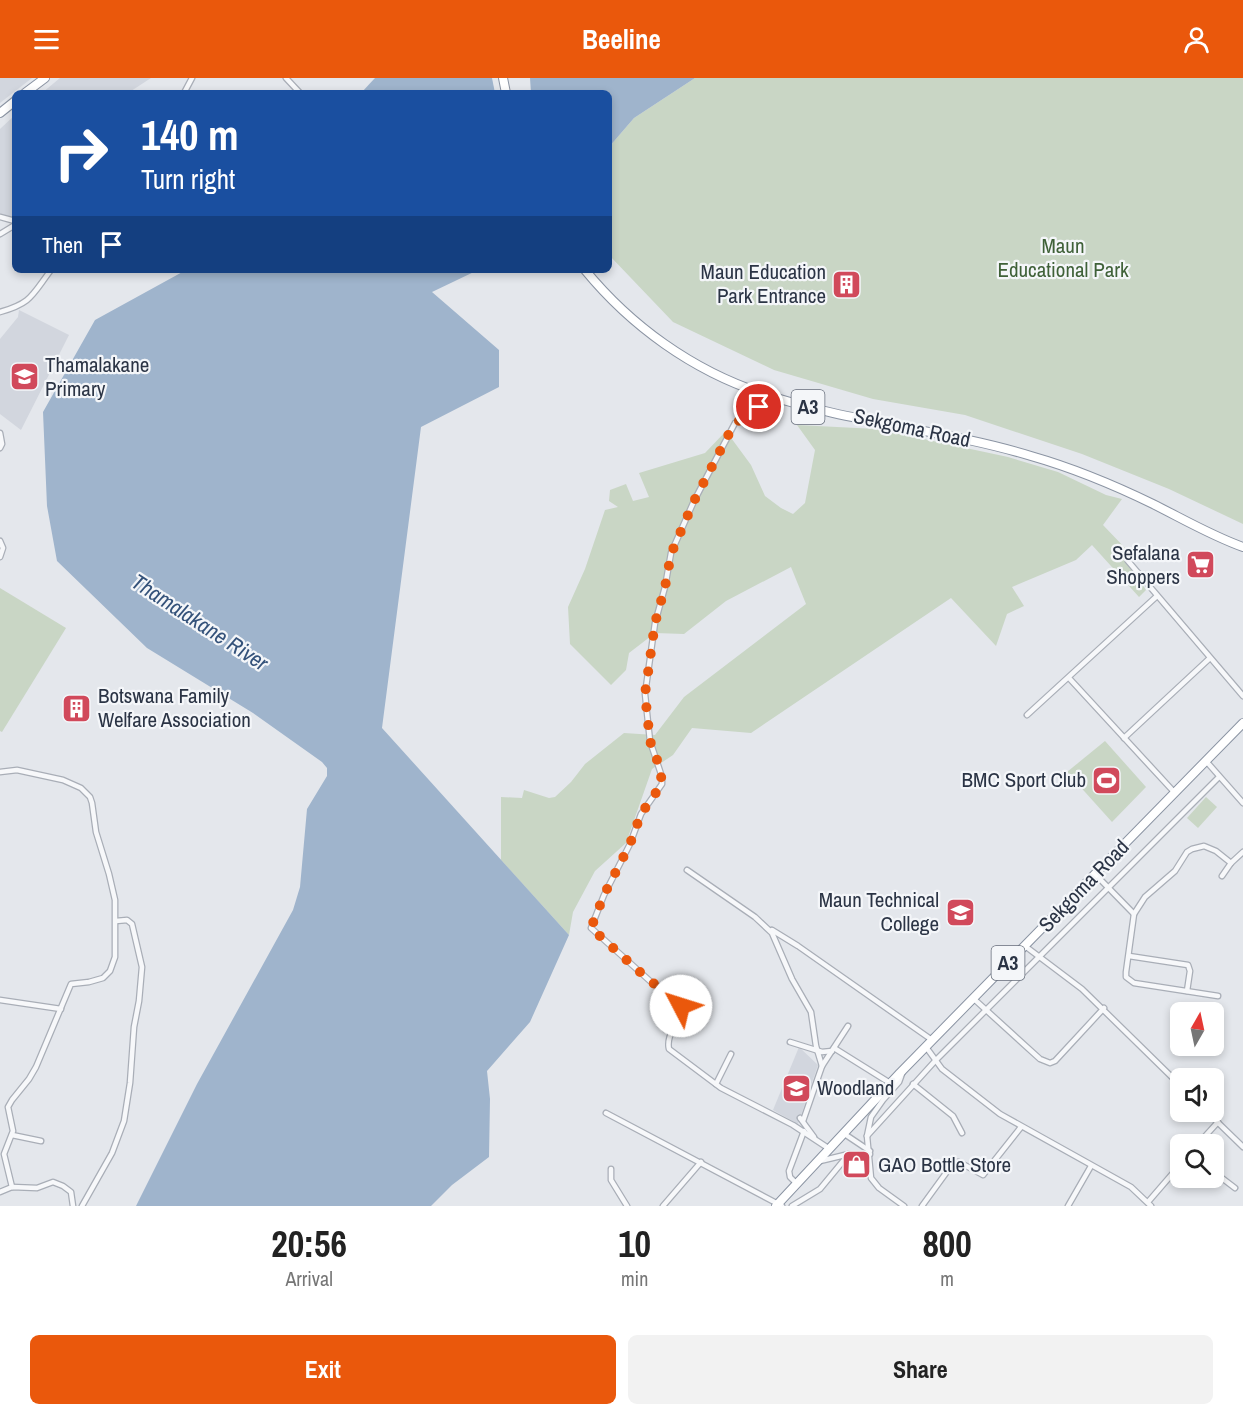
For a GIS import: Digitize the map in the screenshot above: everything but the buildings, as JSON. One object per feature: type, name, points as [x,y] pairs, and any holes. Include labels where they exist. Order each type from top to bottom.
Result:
[{"type":"highway","points":[[29,90],[45,78]]},
{"type":"highway","points":[[0,112],[12,102]]},
{"type":"highway","name":"Sekgoma Road","points":[[587,273],[603,292],[634,321],[688,360],[725,379],[804,406],[1029,455],[1119,488],[1228,542],[1243,547]]},
{"type":"highway","name":"Sekgoma Road","points":[[1228,542],[1243,553]]},
{"type":"highway","name":"Sekgoma Road","points":[[778,1205],[815,1162],[890,1083],[1243,723]]},
{"type":"street","points":[[286,78],[297,90]]},
{"type":"street","points":[[0,312],[21,306],[34,295],[49,273]]},
{"type":"street","points":[[775,397],[735,423],[694,501],[671,554],[655,623],[645,694],[650,741],[660,768],[662,784],[641,814],[630,844],[604,895],[591,928],[650,981],[680,1001],[680,1008],[668,1042],[669,1049],[735,1097],[804,1131],[828,1148]]},
{"type":"street","points":[[0,433],[2,444],[0,448]]},
{"type":"street","points":[[0,541],[3,548],[0,557]]},
{"type":"street","points":[[1128,561],[1243,696]]},
{"type":"street","points":[[1027,715],[1157,596]]},
{"type":"street","points":[[1124,738],[1210,658]]},
{"type":"street","points":[[1069,678],[1175,793]]},
{"type":"street","points":[[1206,761],[1243,803]]},
{"type":"street","points":[[0,772],[17,770],[63,780],[81,788],[90,797],[96,832],[113,892],[116,921],[115,957],[110,971],[96,981],[71,984],[29,1079],[10,1103],[8,1111],[13,1131],[4,1154],[12,1187]]},
{"type":"street","points":[[867,1136],[935,1061],[1220,777]]},
{"type":"street","points":[[1218,996],[1129,981],[1126,977],[1134,914],[1145,897],[1175,871],[1187,852],[1192,849],[1204,846],[1231,863]]},
{"type":"street","points":[[1222,876],[1243,852]]},
{"type":"street","points":[[687,870],[932,1040]]},
{"type":"street","points":[[1095,874],[1134,914]]},
{"type":"street","points":[[82,1206],[119,1138],[130,1083],[142,967],[132,924],[127,920],[116,921]]},
{"type":"street","points":[[769,928],[776,938],[792,979],[811,1011],[817,1051],[822,1066]]},
{"type":"street","points":[[1025,946],[1065,975],[1104,1008],[1170,1075]]},
{"type":"street","points":[[1129,956],[1188,965],[1190,971],[1187,991]]},
{"type":"street","points":[[974,999],[1040,1059],[1050,1063],[1055,1061],[1104,1008]]},
{"type":"street","points":[[0,1000],[61,1009]]},
{"type":"street","points":[[815,1139],[802,1119],[822,1066],[848,1026]]},
{"type":"street","points":[[790,1042],[817,1051],[833,1049],[890,1083]]},
{"type":"street","points":[[926,1047],[942,1069],[1000,1114],[1131,1186],[1150,1204],[1170,1178]]},
{"type":"street","points":[[716,1084],[730,1054]]},
{"type":"street","points":[[904,1069],[899,1082],[871,1117],[867,1136],[870,1173],[874,1183],[904,1206]]},
{"type":"street","points":[[913,1084],[953,1116],[962,1133]]},
{"type":"street","points":[[606,1113],[778,1205]]},
{"type":"street","points":[[1207,1134],[1218,1122],[1243,1147]]},
{"type":"street","points":[[922,1206],[954,1162],[959,1162],[983,1174],[1022,1127]]},
{"type":"street","points":[[796,1183],[790,1177],[789,1172],[804,1131]]},
{"type":"street","points":[[843,1132],[870,1152]]},
{"type":"street","points":[[12,1135],[41,1141]]},
{"type":"street","points":[[815,1162],[870,1152]]},
{"type":"street","points":[[792,1206],[820,1189],[849,1154]]},
{"type":"street","points":[[663,1206],[701,1162]]},
{"type":"street","points":[[1068,1206],[1091,1166]]},
{"type":"street","points":[[611,1169],[611,1180],[627,1206]]},
{"type":"street","points":[[1224,1180],[1235,1188]]},
{"type":"street","points":[[0,1192],[12,1187],[37,1188],[56,1182],[71,1192],[73,1206]]},
{"type":"shaded area","points":[[0,78],[32,78],[17,90],[12,90],[12,94],[0,103]]},
{"type":"shaded area","points":[[60,78],[151,78],[133,90],[46,90]]},
{"type":"shaded area","points":[[12,118],[12,220],[0,216],[0,129]]},
{"type":"shaded area","name":"Thamalakane Primary","points":[[19,310],[69,335],[21,430],[0,414],[0,339],[18,317]]},
{"type":"shaded area","name":"Woodland","points":[[799,1047],[818,1065],[798,1124],[773,1110]]},
{"type":"green space","name":"Maun Educational Park","points":[[695,78],[1243,78],[1243,524],[1169,489],[1082,454],[965,415],[873,399],[774,370],[673,322],[612,258],[612,144],[634,118]]},
{"type":"green space","points":[[797,425],[877,429],[1008,457],[1058,472],[1106,495],[1122,499],[1103,525],[1126,549],[1123,555],[1146,590],[1139,597],[1092,545],[1076,560],[1012,587],[1024,606],[1007,614],[996,646],[951,598],[751,733],[692,728],[673,755],[652,769],[626,843],[595,871],[573,912],[569,935],[501,860],[501,797],[522,798],[524,790],[549,798],[555,797],[585,764],[624,733],[655,735],[684,697],[806,604],[791,567],[726,601],[684,634],[655,633],[629,653],[626,670],[611,685],[570,644],[568,607],[585,569],[605,510],[618,507],[609,501],[610,490],[626,484],[633,501],[649,497],[639,473],[705,453],[726,431],[751,465],[765,496],[793,514],[805,503],[815,450]]},
{"type":"green space","points":[[0,588],[66,628],[2,732],[0,731]]},
{"type":"green space","name":"BMC Sport Club","points":[[1105,741],[1146,787],[1112,822],[1067,772]]},
{"type":"green space","points":[[1206,797],[1217,807],[1198,828],[1187,818]]},
{"type":"water","points":[[375,78],[492,78],[494,90],[364,90]]},
{"type":"water","points":[[530,78],[695,78],[634,118],[612,144],[612,90],[531,90]]},
{"type":"water","name":"Thamalakane River","points":[[181,273],[472,273],[432,292],[499,350],[499,387],[421,427],[382,728],[569,935],[530,1022],[487,1071],[490,1099],[489,1157],[452,1185],[431,1206],[136,1206],[197,1084],[293,910],[300,887],[307,809],[327,776],[327,768],[322,762],[253,713],[147,648],[57,561],[47,506],[43,412],[95,320]]},
{"type":"place","name":"Maun Education Park Entrance","points":[[847,284]]},
{"type":"place","name":"Thamalakane Primary","points":[[24,377]]},
{"type":"place","name":"Sefalana Shoppers","points":[[1201,565]]},
{"type":"place","name":"Botswana Family Welfare Association","points":[[77,708]]},
{"type":"place","name":"BMC Sport Club","points":[[1107,780]]},
{"type":"place","name":"Maun Technical College","points":[[960,912]]},
{"type":"place","name":"Woodland","points":[[796,1088]]},
{"type":"place","name":"GAO Bottle Store","points":[[857,1165]]},
{"type":"route","points":[[681,1006],[680,1001],[650,981],[591,928],[604,895],[630,844],[641,814],[662,784],[660,768],[650,741],[645,680],[671,554],[694,501],[735,423],[759,407]]}]
